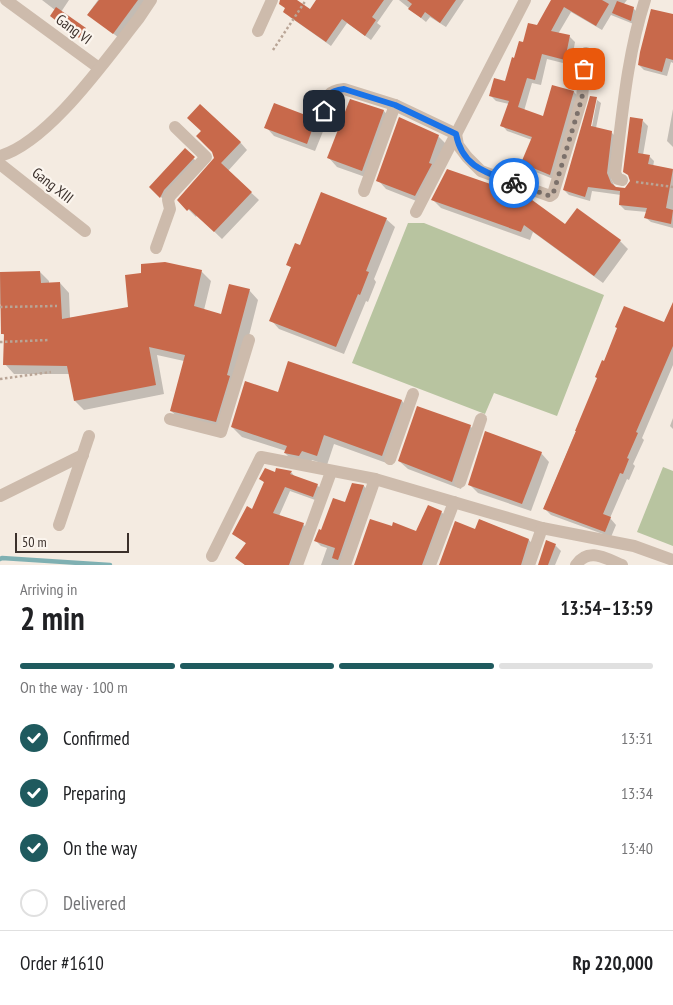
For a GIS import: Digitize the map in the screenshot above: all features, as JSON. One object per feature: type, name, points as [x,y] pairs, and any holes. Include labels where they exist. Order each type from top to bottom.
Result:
[{"type":"street","name":"Gang VI","points":[[6,0],[99,68]]},
{"type":"street","points":[[0,156],[19,148],[54,120],[99,68],[151,0]]},
{"type":"street","points":[[258,31],[272,0]]},
{"type":"street","points":[[416,212],[525,0]]},
{"type":"street","points":[[622,180],[618,179],[615,174],[626,86],[645,0]]},
{"type":"street","points":[[456,134],[458,145],[481,171],[550,196],[553,194],[582,98],[586,54]]},
{"type":"street","points":[[324,111],[327,97],[330,93],[344,89],[395,105],[456,134]]},
{"type":"street","points":[[364,191],[395,105]]},
{"type":"street","points":[[156,248],[170,209],[168,200],[170,196],[206,157],[175,127]]},
{"type":"street","name":"Gang XIII","points":[[0,164],[85,231]]},
{"type":"street","points":[[170,419],[219,433],[222,431],[248,340]]},
{"type":"street","points":[[390,459],[413,394]]},
{"type":"street","points":[[460,482],[481,419]]},
{"type":"street","points":[[59,525],[89,436]]},
{"type":"street","points":[[0,496],[83,455]]},
{"type":"street","points":[[212,556],[261,457],[375,479],[542,528],[634,546],[673,560]]},
{"type":"street","points":[[297,565],[331,472]]},
{"type":"street","points":[[345,565],[375,479]]},
{"type":"street","points":[[430,565],[454,502]]},
{"type":"street","points":[[529,565],[542,528]]},
{"type":"street","points":[[576,565],[580,559],[588,555],[598,556],[622,565]]},
{"type":"path","points":[[273,50],[306,0]]},
{"type":"path","points":[[622,180],[673,187]]},
{"type":"path","points":[[0,307],[57,306]]},
{"type":"path","points":[[0,342],[49,340]]},
{"type":"path","points":[[0,379],[51,372]]},
{"type":"green space","points":[[408,223],[424,223],[604,295],[557,416],[494,393],[485,414],[352,363]]},
{"type":"green space","points":[[663,467],[673,471],[673,546],[637,532]]},
{"type":"building","points":[[99,0],[138,0],[113,34],[87,15]]},
{"type":"building","points":[[280,0],[297,0],[310,9],[316,0],[384,0],[372,17],[376,20],[365,36],[342,19],[326,42],[283,12],[285,8],[279,4]]},
{"type":"building","points":[[407,0],[456,0],[440,23],[425,12],[421,18],[408,9],[412,4]]},
{"type":"building","points":[[551,0],[602,0],[609,4],[596,26],[564,7],[551,31],[570,35],[565,60],[542,54],[535,80],[527,78],[518,107],[543,116],[552,85],[574,91],[550,175],[521,163],[532,137],[500,126],[509,101],[489,96],[494,78],[505,81],[519,41],[523,42],[528,23],[537,25]]},
{"type":"building","points":[[617,1],[634,7],[631,21],[612,13]]},
{"type":"building","points":[[56,7],[86,28],[79,38],[50,16]]},
{"type":"building","points":[[651,9],[673,14],[673,60],[666,58],[662,72],[638,65]]},
{"type":"building","points":[[590,96],[597,97],[591,126],[612,131],[607,173],[611,183],[616,187],[625,188],[630,181],[628,175],[623,172],[630,117],[643,119],[638,153],[650,155],[648,164],[673,169],[666,208],[673,210],[671,224],[644,218],[647,208],[619,205],[620,191],[588,187],[585,197],[563,190]]},
{"type":"building","points":[[350,99],[384,110],[362,171],[327,158]]},
{"type":"building","points":[[274,103],[316,119],[307,144],[264,128]]},
{"type":"building","points":[[200,104],[241,142],[221,163],[252,192],[214,232],[189,209],[187,211],[177,200],[214,158],[212,152],[196,136],[201,131],[187,118]]},
{"type":"building","points":[[399,117],[439,135],[429,163],[432,164],[415,196],[376,181]]},
{"type":"building","points":[[185,148],[195,157],[164,190],[160,198],[149,187]]},
{"type":"building","points":[[447,169],[528,197],[565,224],[577,208],[621,240],[594,276],[524,225],[521,232],[431,200]]},
{"type":"building","points":[[321,192],[387,218],[366,271],[369,272],[360,295],[358,294],[336,347],[269,321],[291,267],[286,265],[295,243],[300,245]]},
{"type":"building","points":[[165,262],[202,270],[194,306],[221,314],[229,284],[250,289],[227,375],[230,376],[216,422],[170,411],[185,355],[149,347],[156,385],[74,401],[67,366],[3,365],[4,334],[1,334],[0,272],[40,271],[41,283],[60,282],[62,319],[128,307],[125,275],[141,273],[141,264]]},
{"type":"building","points":[[673,302],[673,346],[636,432],[638,433],[627,458],[629,459],[623,474],[620,473],[603,514],[611,517],[605,532],[543,509],[597,378],[595,377],[602,360],[604,361],[624,306],[664,322]]},
{"type":"building","points":[[288,361],[402,400],[382,456],[324,435],[317,456],[302,451],[299,456],[284,453],[287,446],[231,427],[245,381],[278,392]]},
{"type":"building","points":[[417,406],[471,425],[452,482],[398,461]]},
{"type":"building","points":[[485,431],[542,452],[522,504],[468,485]]},
{"type":"building","points":[[265,468],[275,472],[276,468],[292,471],[290,474],[318,484],[313,497],[285,487],[273,513],[304,523],[289,565],[245,565],[235,558],[246,543],[232,534],[247,506],[252,509],[264,482],[259,479]]},
{"type":"building","points":[[352,483],[364,485],[338,560],[332,558],[335,548],[314,541],[319,529],[321,530],[333,498],[345,502]]},
{"type":"building","points":[[428,505],[442,511],[422,565],[354,565],[370,519],[392,526],[393,522],[416,531]]},
{"type":"building","points":[[479,519],[529,539],[521,565],[439,565],[455,521],[475,529]]},
{"type":"building","points":[[546,540],[556,544],[548,565],[538,565]]},
{"type":"waterway","points":[[0,559],[110,565]]},
{"type":"way so far","points":[[514,183],[550,196],[553,194],[582,98],[584,69]]},
{"type":"route","points":[[324,111],[327,97],[330,93],[344,89],[395,105],[456,134],[458,145],[481,171],[514,183]]}]
